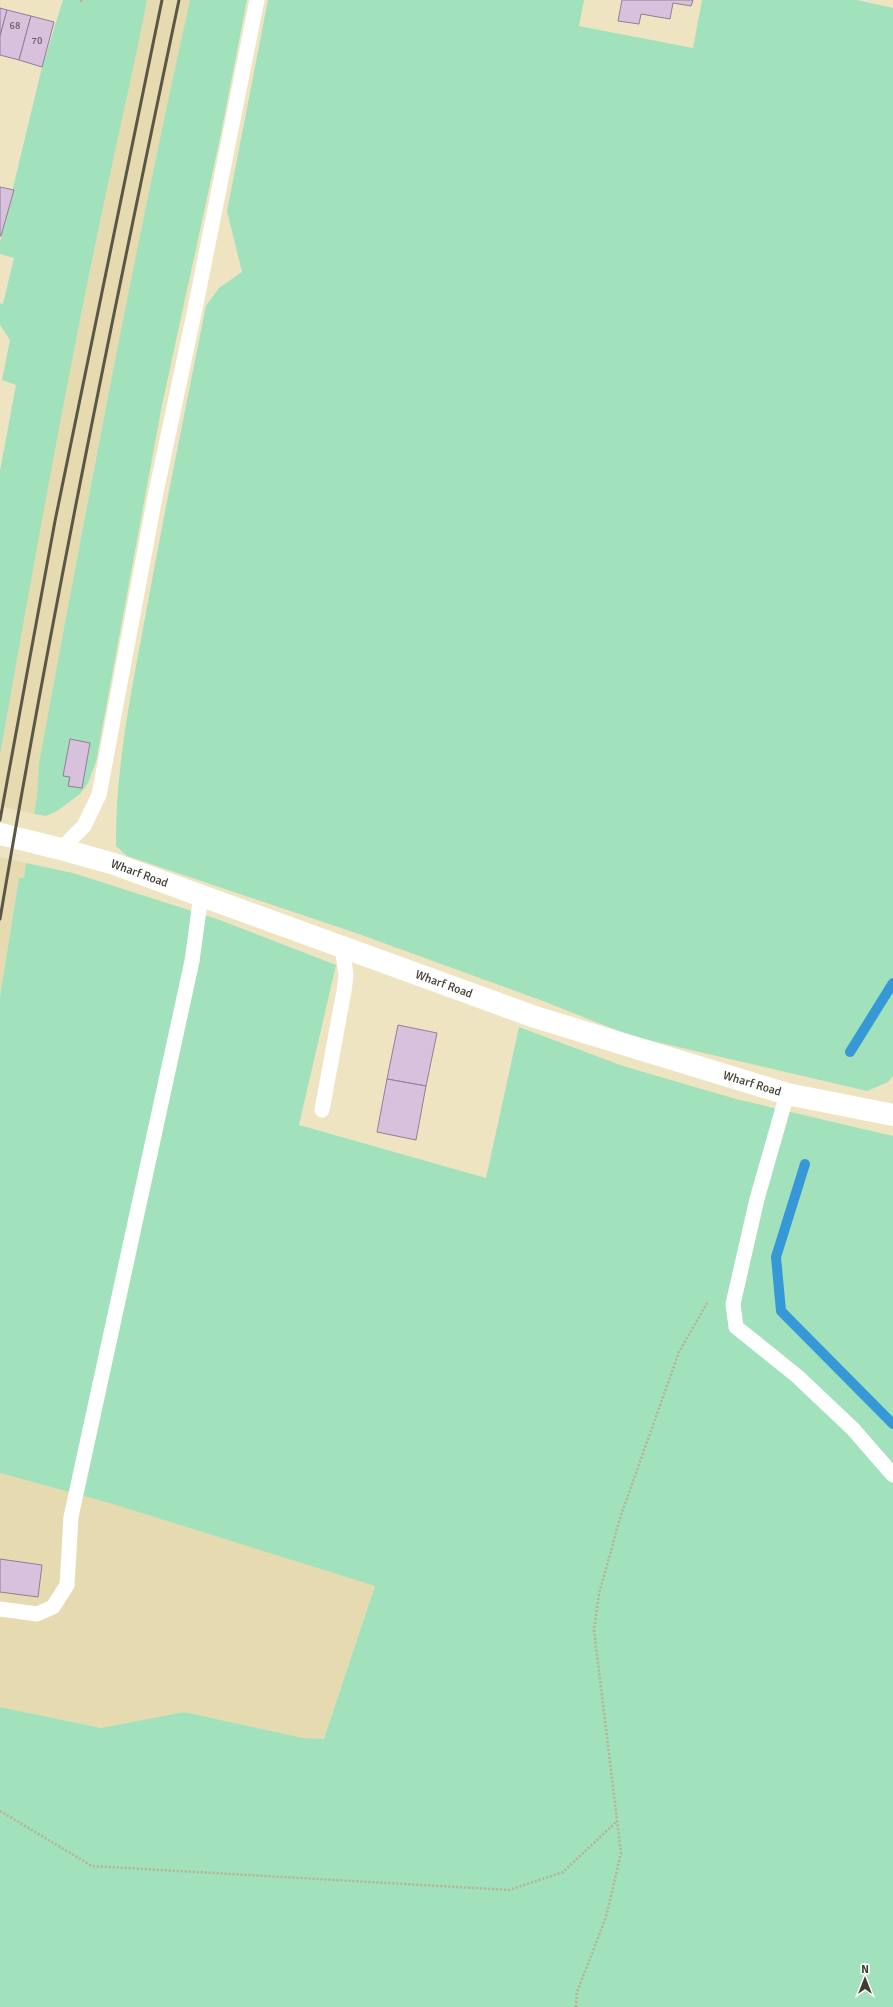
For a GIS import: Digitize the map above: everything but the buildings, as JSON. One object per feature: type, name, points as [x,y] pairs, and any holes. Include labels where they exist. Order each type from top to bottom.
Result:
[{"type":"street","name":"Wharf Road","points":[[0,834],[114,864],[535,1016],[787,1094],[891,1110]]},
{"type":"lane","points":[[61,849],[84,826],[98,795],[155,497],[196,304],[257,0]]},
{"type":"lane","points":[[0,1609],[37,1614],[53,1608],[67,1585],[71,1518],[192,961],[201,895]]},
{"type":"lane","points":[[322,1110],[346,975],[342,946]]},
{"type":"lane","points":[[787,1094],[758,1199],[733,1304],[736,1327],[797,1376],[853,1429],[893,1475]]},
{"type":"path","points":[[576,2007],[577,1992],[606,1917],[621,1853],[594,1630],[599,1594],[620,1518],[679,1352],[708,1300]]},
{"type":"path","points":[[0,1811],[92,1866],[509,1890],[563,1872],[617,1822]]},
{"type":"shaded area","points":[[147,0],[190,0],[154,169],[95,462],[39,763],[37,797],[34,814],[0,806],[0,756],[38,534],[107,189]]},
{"type":"shaded area","points":[[0,857],[26,863],[24,878],[19,878],[0,997]]},
{"type":"shaded area","points":[[0,1473],[116,1505],[375,1586],[325,1739],[303,1738],[184,1712],[101,1728],[0,1707]]},
{"type":"green space","points":[[63,0],[147,0],[64,401],[0,756],[0,471],[16,385],[2,380],[10,340],[0,325],[0,303],[3,304],[14,258],[0,254],[0,242],[42,67]]},
{"type":"green space","points":[[190,0],[247,0],[220,138],[162,405],[96,762],[88,783],[80,794],[57,811],[46,816],[34,814],[37,797],[39,763],[93,476],[149,190]]},
{"type":"green space","points":[[268,0],[584,0],[579,26],[693,48],[702,0],[857,0],[893,8],[893,1076],[888,1082],[867,1091],[631,1036],[543,1001],[356,933],[127,856],[116,846],[118,789],[129,703],[206,306],[219,288],[242,272],[227,211]]},
{"type":"green space","points":[[26,863],[73,873],[217,919],[336,965],[299,1125],[486,1178],[519,1027],[623,1066],[736,1099],[893,1136],[893,2007],[0,2007],[0,1707],[101,1728],[184,1712],[303,1738],[324,1739],[375,1586],[116,1505],[0,1473],[0,997],[19,878],[24,878]]},
{"type":"waterway","points":[[850,1052],[893,983]]},
{"type":"waterway","points":[[805,1164],[776,1257],[781,1311],[893,1424]]},
{"type":"railway","points":[[0,820],[55,521],[162,0]]},
{"type":"railway","points":[[0,919],[63,573],[131,229],[179,0]]}]
